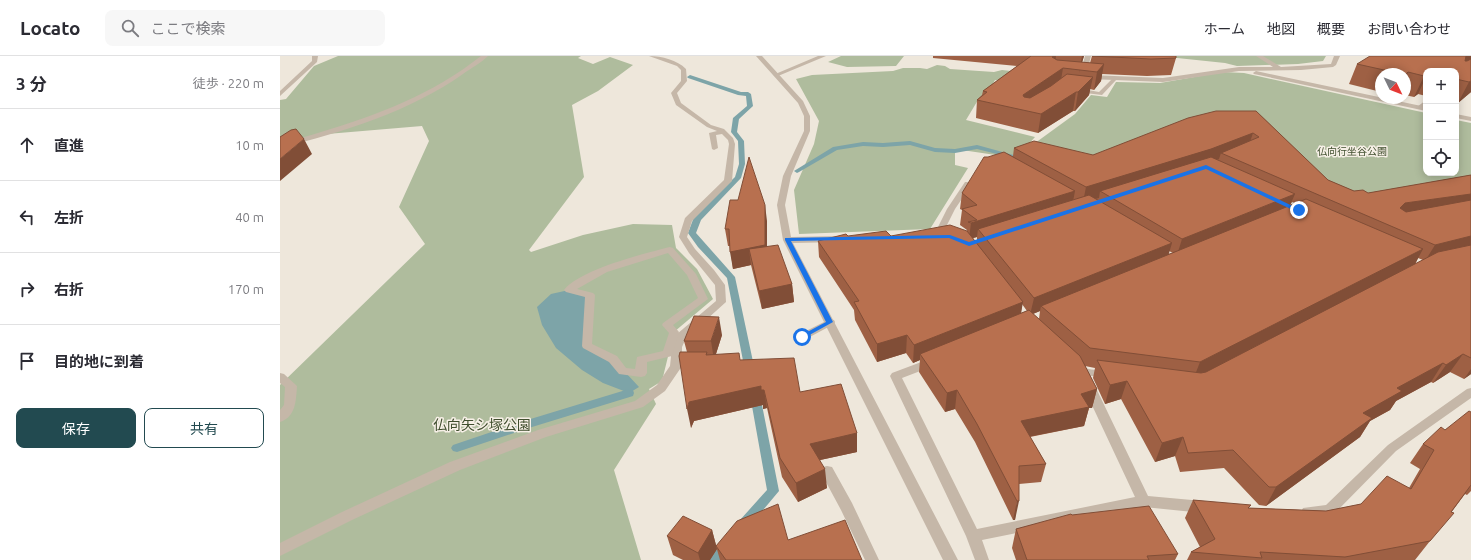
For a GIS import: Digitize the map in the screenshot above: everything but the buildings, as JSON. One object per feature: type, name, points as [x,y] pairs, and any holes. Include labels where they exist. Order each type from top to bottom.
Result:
[{"type":"street","points":[[280,94],[315,61],[315,56]]},
{"type":"street","points":[[280,149],[284,145],[356,124],[405,104],[446,83],[484,56]]},
{"type":"street","points":[[280,550],[347,516],[455,466],[542,433],[639,404],[662,388],[676,365],[676,347],[681,336],[721,302],[720,285],[711,272],[692,251],[683,236],[688,220],[728,181],[732,144],[731,138],[724,132],[709,126],[678,104],[674,93],[684,81],[684,70],[679,65],[652,56]]},
{"type":"street","points":[[759,56],[801,102],[807,116],[807,131],[787,176],[781,205],[788,240],[951,560]]},
{"type":"street","points":[[776,75],[822,56]]},
{"type":"street","points":[[1083,76],[1088,56]]},
{"type":"street","points":[[1259,56],[1279,68]]},
{"type":"street","points":[[1076,76],[1114,79],[1163,80],[1239,69],[1333,65],[1337,56]]},
{"type":"street","points":[[1239,69],[1423,109]]},
{"type":"street","points":[[1070,89],[1100,94],[1114,79]]},
{"type":"street","points":[[1419,108],[1424,104]]},
{"type":"street","points":[[1459,117],[1471,119]]},
{"type":"street","points":[[714,148],[712,133],[724,132]]},
{"type":"street","points":[[950,237],[933,237],[971,179]]},
{"type":"street","points":[[788,240],[850,238]]},
{"type":"street","points":[[670,250],[691,274],[703,299],[667,325],[674,332],[668,352],[642,360],[641,373],[624,371],[613,359],[587,346],[590,295],[569,290],[577,283],[614,267],[670,250]]},
{"type":"street","points":[[802,337],[830,322]]},
{"type":"street","points":[[1066,357],[1082,371],[1144,501]]},
{"type":"street","points":[[941,358],[896,376],[973,536],[982,560]]},
{"type":"street","points":[[676,365],[690,365]]},
{"type":"street","points":[[1082,371],[1120,376]]},
{"type":"street","points":[[280,377],[290,386],[290,406],[280,418]]},
{"type":"street","points":[[1294,514],[1329,510],[1392,448],[1471,392]]},
{"type":"street","points":[[826,471],[847,507],[872,560]]},
{"type":"street","points":[[973,536],[1144,501],[1212,508]]},
{"type":"green space","name":"仏向矢シ塚公園","points":[[338,56],[581,56],[578,58],[593,64],[610,57],[633,65],[598,91],[572,105],[584,177],[529,250],[531,252],[583,235],[633,224],[672,225],[676,248],[697,269],[713,299],[674,332],[662,381],[649,389],[656,404],[614,470],[641,560],[280,560],[280,385],[425,244],[399,207],[429,141],[422,126],[327,134],[280,145],[280,100],[286,99],[314,66]]},
{"type":"green space","points":[[841,56],[904,56],[896,66],[847,67],[828,62]]},
{"type":"green space","points":[[1158,56],[1326,56],[1323,61],[1298,64],[1237,66],[1225,63]]},
{"type":"green space","points":[[937,65],[945,66],[950,69],[994,72],[1002,70],[1031,73],[1021,83],[995,80],[992,86],[978,100],[966,120],[1035,137],[1016,158],[955,149],[955,165],[968,168],[930,229],[799,234],[794,190],[814,144],[819,121],[796,79],[812,75],[893,71],[903,68],[927,69]]},
{"type":"green space","name":"仏向行坐谷公園","points":[[1223,72],[1244,73],[1375,102],[1375,104],[1385,104],[1423,112],[1423,176],[1459,176],[1459,121],[1471,123],[1471,185],[1338,207],[1261,126],[1087,168],[1031,146],[1075,114],[1091,95],[1107,97],[1116,82],[1160,83]]},
{"type":"water","points":[[569,290],[590,295],[587,346],[613,359],[639,387],[629,393],[603,383],[582,370],[556,348],[542,325],[537,307],[551,294]]},
{"type":"waterway","points":[[690,77],[740,94],[748,94],[750,106],[736,118],[734,132],[741,141],[742,164],[738,178],[697,219],[692,233],[701,245],[731,277],[750,371]]},
{"type":"waterway","points":[[797,171],[835,148],[863,144],[883,145],[910,143],[935,150],[955,151],[977,147],[1025,159]]},
{"type":"waterway","points":[[457,448],[528,424],[629,393]]},
{"type":"waterway","points":[[744,524],[773,491],[755,395]]},
{"type":"waterway","points":[[714,560],[725,546]]},
{"type":"route","points":[[802,337],[830,322],[788,240],[950,237],[969,244],[1206,167],[1299,210]]}]
